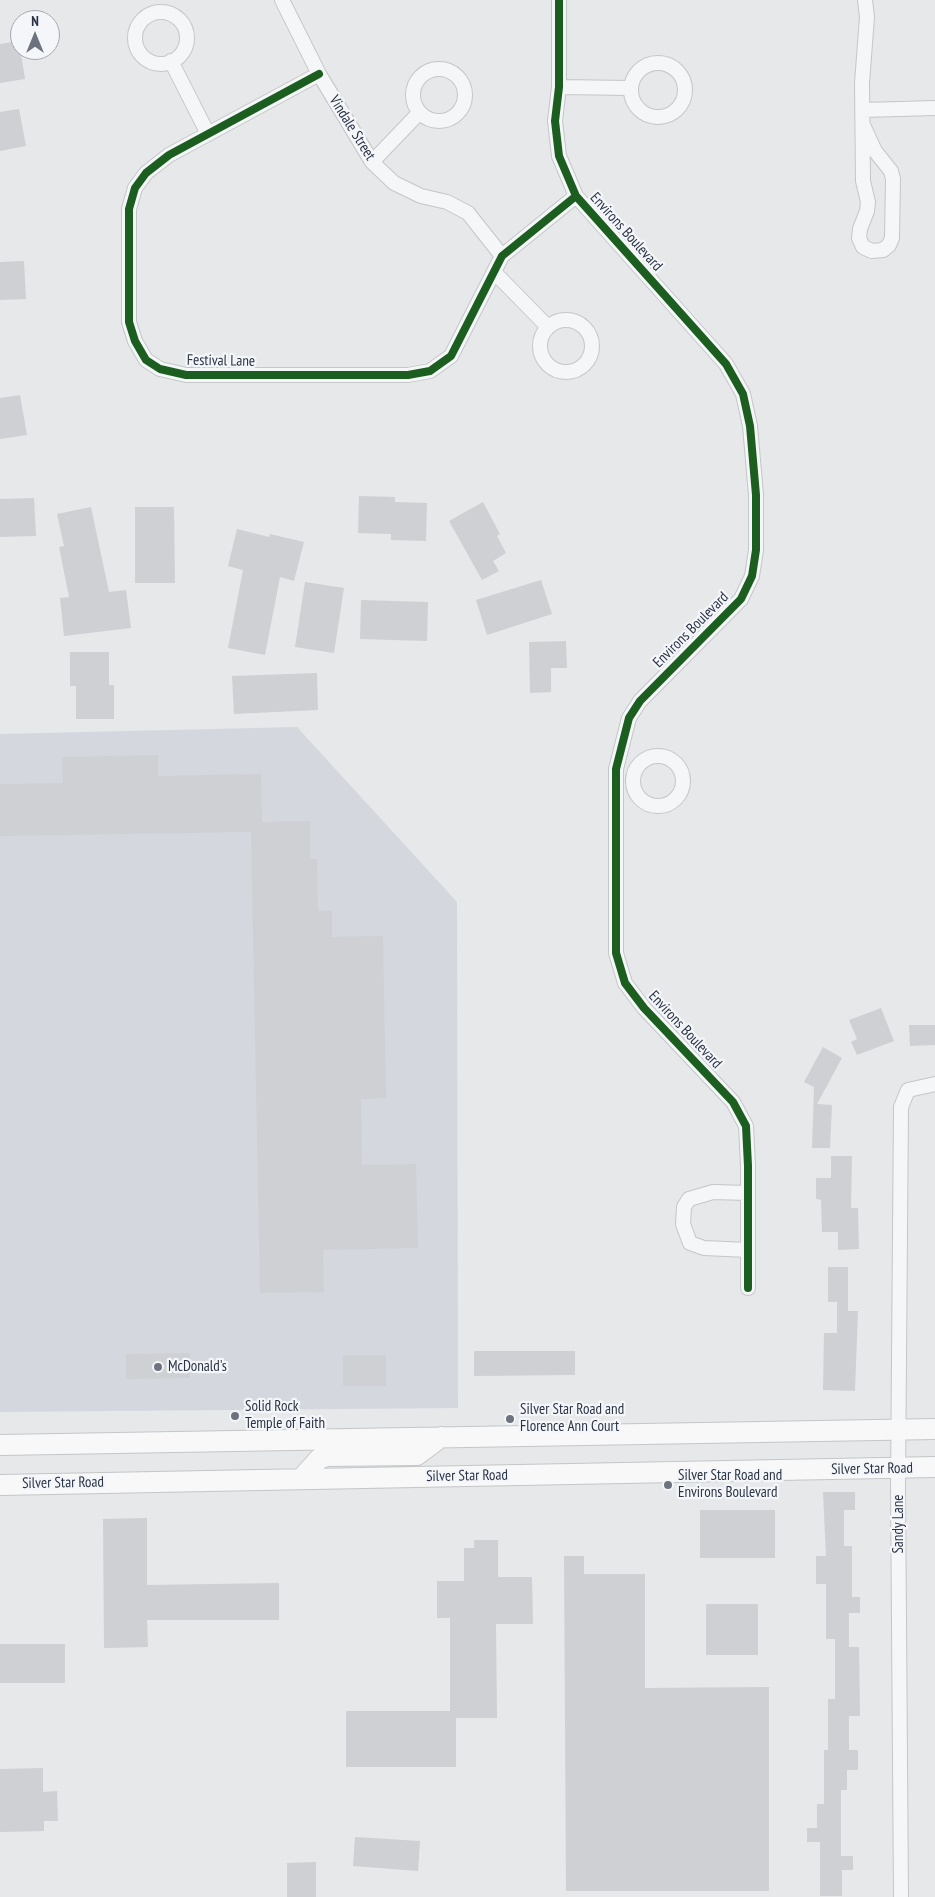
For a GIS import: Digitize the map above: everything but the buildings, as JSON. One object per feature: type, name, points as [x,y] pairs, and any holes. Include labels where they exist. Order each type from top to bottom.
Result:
[{"type":"main road","points":[[0,1445],[935,1429]]},
{"type":"main road","points":[[301,1478],[319,1459],[326,1456],[417,1455],[441,1437]]},
{"type":"main road","name":"Silver Star Road","points":[[0,1484],[935,1467]]},
{"type":"street","name":"Vindale Street","points":[[282,0],[319,74],[372,162],[394,183],[421,196],[447,202],[468,213],[502,256]]},
{"type":"street","name":"Environs Boulevard","points":[[559,0],[559,87],[555,121],[559,156],[576,196],[726,364],[743,394],[750,426],[756,496],[756,550],[752,576],[741,599],[640,701],[629,718],[616,768],[616,953],[625,983],[644,1008],[733,1102],[746,1126],[748,1288]]},
{"type":"street","points":[[862,125],[875,152],[891,171],[893,180],[892,238],[889,245],[883,250],[872,251],[863,247],[859,238],[868,202],[863,181],[862,125],[865,0]]},
{"type":"street","points":[[172,61],[208,134]]},
{"type":"street","points":[[660,62],[670,65],[678,72],[684,81],[685,92],[683,102],[676,111],[656,118],[645,115],[637,108],[631,99],[630,88],[632,78],[639,69],[649,64],[660,62]]},
{"type":"street","name":"Festival Lane","points":[[319,74],[169,155],[146,174],[135,188],[129,209],[129,322],[135,341],[146,360],[160,369],[186,375],[408,375],[430,371],[451,356],[502,256],[576,196]]},
{"type":"street","points":[[559,87],[630,88]]},
{"type":"street","points":[[862,110],[935,108]]},
{"type":"street","points":[[372,162],[419,113]]},
{"type":"street","points":[[494,272],[548,326]]},
{"type":"street","points":[[616,784],[632,784]]},
{"type":"street","name":"Sandy Lane","points":[[901,1897],[898,1468],[901,1107],[908,1090],[935,1084]]},
{"type":"street","points":[[748,1193],[713,1192],[689,1199],[684,1208],[683,1224],[690,1243],[704,1248],[748,1250]]},
{"type":"shaded area","points":[[297,727],[457,902],[458,1408],[0,1412],[0,734]]},
{"type":"cycle path","points":[[559,0],[559,87],[555,121],[559,156],[576,196],[726,364],[743,394],[750,426],[756,495],[756,550],[752,576],[741,599],[640,701],[629,718],[616,769],[616,953],[625,983],[644,1008],[733,1102],[746,1126],[748,1166],[748,1288]]},
{"type":"cycle path","points":[[319,74],[169,155],[146,173],[135,188],[129,209],[129,322],[135,341],[146,360],[160,369],[186,375],[408,375],[430,371],[451,356],[502,256],[576,196]]},
{"type":"place","name":"McDonald's","points":[[158,1367]]},
{"type":"place","name":"Solid Rock Temple of Faith","points":[[235,1416]]},
{"type":"place","name":"Silver Star Road and Florence Ann Court","points":[[510,1419]]},
{"type":"place","name":"Silver Star Road and Environs Boulevard","points":[[668,1485]]}]
